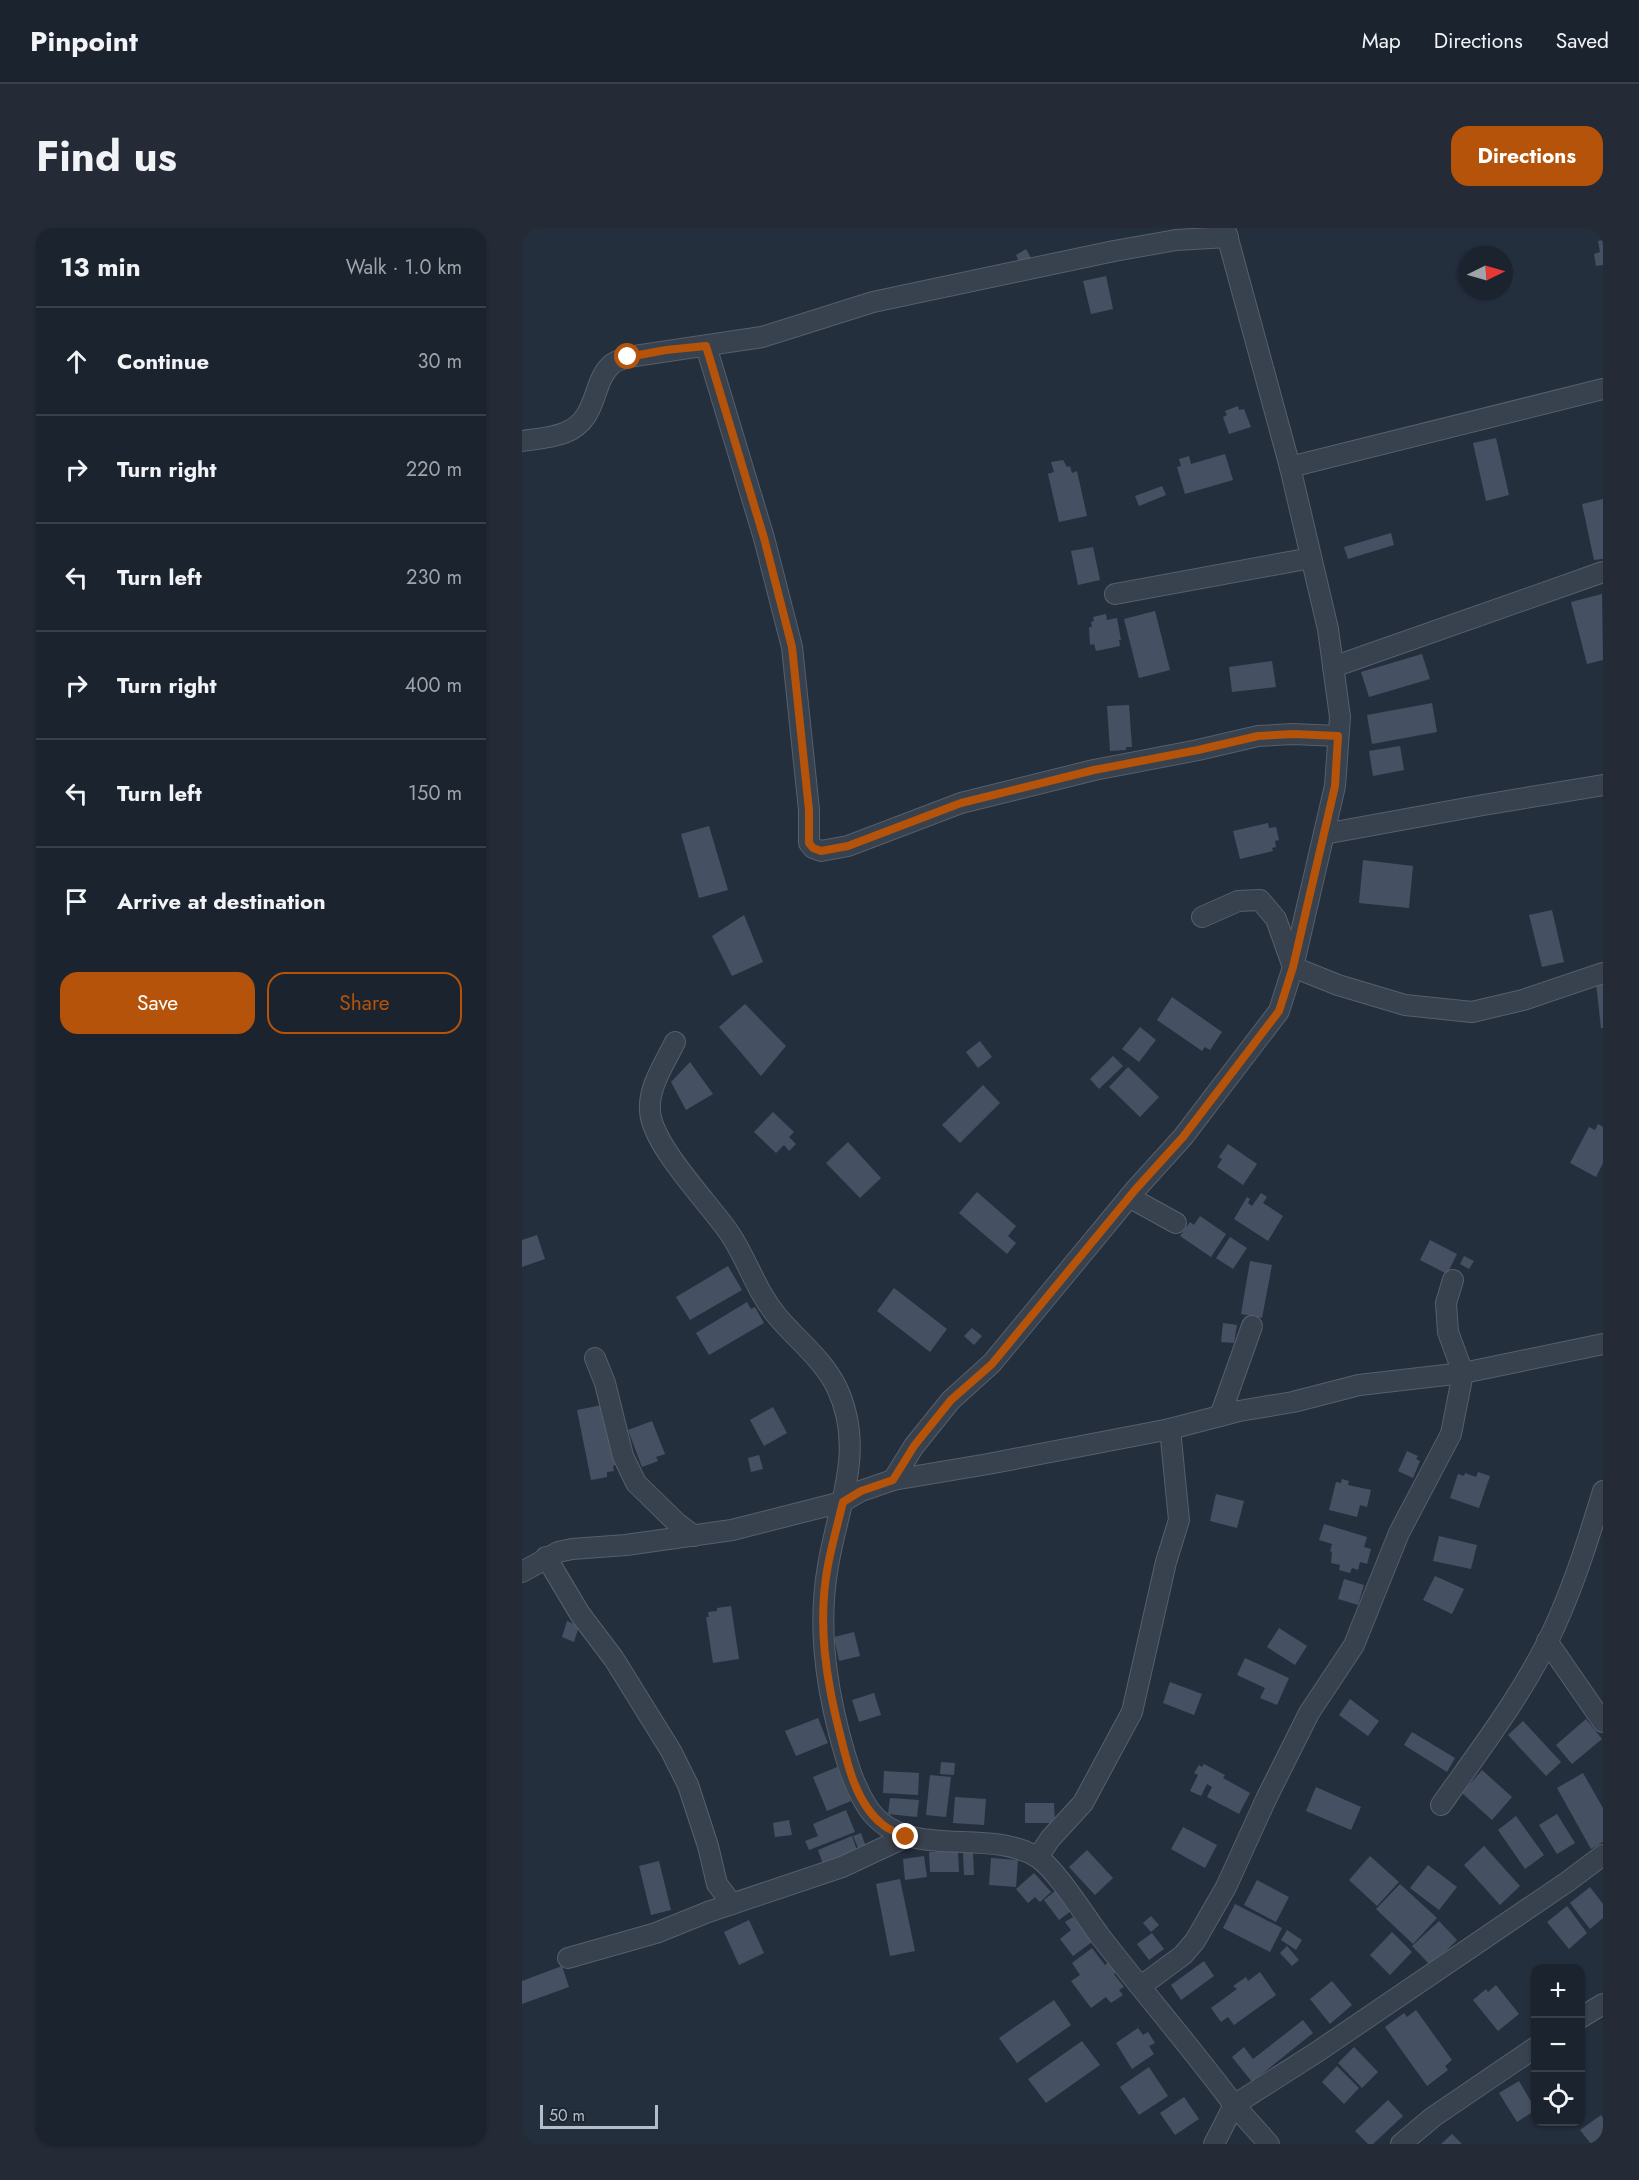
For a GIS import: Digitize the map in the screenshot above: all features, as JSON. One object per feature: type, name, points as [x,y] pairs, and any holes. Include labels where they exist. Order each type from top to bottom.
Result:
[{"type":"street","points":[[522,441],[564,433],[580,423],[590,408],[610,365],[628,357],[762,337],[873,302],[1102,253],[1226,232],[1290,467],[1328,629],[1340,717],[1335,786],[1293,967],[1279,1011],[1183,1137],[1129,1197],[992,1364],[951,1400],[914,1446],[893,1480]]},
{"type":"street","points":[[706,346],[764,538],[792,647],[809,810],[809,843],[813,848],[821,851],[848,846],[961,803],[1094,770],[1258,736],[1293,734],[1338,736]]},
{"type":"street","points":[[1290,467],[1603,389]]},
{"type":"street","points":[[1115,594],[1311,558]]},
{"type":"street","points":[[1333,667],[1603,572]]},
{"type":"street","points":[[1324,834],[1603,785]]},
{"type":"street","points":[[1202,917],[1238,901],[1260,900],[1276,919],[1293,967],[1338,985],[1405,1005],[1472,1012],[1523,1000],[1603,973]]},
{"type":"street","points":[[675,1042],[653,1088],[650,1111],[654,1127],[669,1154],[731,1235],[758,1289],[777,1316],[812,1351],[837,1388],[846,1418],[851,1457],[827,1567],[823,1642],[827,1682],[850,1774],[868,1808],[882,1825],[906,1837],[1016,1848],[1038,1857],[1051,1869],[1102,1938],[1234,2104],[1269,2144]]},
{"type":"street","points":[[1129,1197],[1176,1222]]},
{"type":"street","points":[[1141,1986],[1183,1955],[1195,1941],[1226,1887],[1309,1713],[1354,1645],[1399,1533],[1451,1434],[1462,1373],[1448,1332],[1446,1303],[1453,1280]]},
{"type":"street","points":[[1220,1416],[1252,1326]]},
{"type":"street","points":[[522,1572],[546,1557],[572,1549],[626,1545],[732,1530],[843,1502],[861,1491],[893,1480],[1170,1429],[1359,1385],[1462,1373],[1603,1344]]},
{"type":"street","points":[[596,1358],[605,1383],[623,1456],[636,1483],[676,1523],[694,1536]]},
{"type":"street","points":[[1038,1857],[1050,1839],[1083,1803],[1132,1712],[1166,1562],[1179,1520],[1170,1429]]},
{"type":"street","points":[[1441,1804],[1509,1710],[1547,1641],[1580,1565],[1603,1491]]},
{"type":"street","points":[[546,1557],[580,1614],[614,1659],[675,1760],[688,1785],[708,1846],[717,1884],[732,1904]]},
{"type":"street","points":[[1547,1641],[1603,1722]]},
{"type":"street","points":[[568,1958],[656,1933],[732,1904],[842,1867],[906,1837]]},
{"type":"street","points":[[1214,2144],[1234,2104],[1327,2046],[1603,1855]]},
{"type":"street","points":[[1585,2015],[1603,2004]]},
{"type":"street","points":[[1401,2144],[1433,2117],[1531,2050]]},
{"type":"building","points":[[1603,240],[1603,265],[1596,266],[1594,254],[1600,252],[1598,241]]},
{"type":"building","points":[[1026,249],[1031,258],[1020,264],[1016,255]]},
{"type":"building","points":[[1106,276],[1113,309],[1091,314],[1083,281]]},
{"type":"building","points":[[1238,406],[1239,410],[1244,409],[1251,427],[1229,434],[1223,417],[1227,415],[1225,411]]},
{"type":"building","points":[[1496,438],[1509,495],[1486,501],[1473,443]]},
{"type":"building","points":[[1225,454],[1233,480],[1185,494],[1177,467],[1181,466],[1179,459],[1189,456],[1191,464]]},
{"type":"building","points":[[1063,460],[1067,467],[1070,466],[1072,473],[1077,471],[1087,516],[1059,522],[1048,474],[1054,472],[1051,462]]},
{"type":"building","points":[[1162,486],[1166,495],[1139,506],[1135,496]]},
{"type":"building","points":[[1603,499],[1603,559],[1594,560],[1582,504]]},
{"type":"building","points":[[1391,533],[1394,545],[1348,559],[1344,547]]},
{"type":"building","points":[[1093,547],[1100,580],[1078,585],[1071,551]]},
{"type":"building","points":[[1602,594],[1603,660],[1587,664],[1571,602]]},
{"type":"building","points":[[1155,611],[1170,670],[1139,678],[1124,619]]},
{"type":"building","points":[[1106,614],[1107,620],[1117,618],[1120,646],[1096,651],[1094,644],[1090,645],[1089,627],[1092,627],[1093,617]]},
{"type":"building","points":[[1422,654],[1430,679],[1369,697],[1361,672]]},
{"type":"building","points":[[1272,661],[1276,687],[1232,692],[1229,667]]},
{"type":"building","points":[[1432,703],[1437,732],[1372,744],[1367,715]]},
{"type":"building","points":[[1129,705],[1132,747],[1126,747],[1126,750],[1110,751],[1107,706]]},
{"type":"building","points":[[1400,746],[1404,770],[1373,776],[1369,751]]},
{"type":"building","points":[[1268,823],[1269,828],[1276,827],[1279,840],[1275,841],[1276,847],[1272,848],[1273,851],[1240,859],[1233,831]]},
{"type":"building","points":[[709,826],[728,890],[699,898],[681,834]]},
{"type":"building","points":[[1363,860],[1413,866],[1409,908],[1359,903]]},
{"type":"building","points":[[1552,910],[1564,962],[1542,967],[1529,915]]},
{"type":"building","points":[[744,915],[763,962],[732,976],[712,936]]},
{"type":"building","points":[[1603,982],[1603,1028],[1601,1028],[1596,983]]},
{"type":"building","points":[[1172,997],[1222,1032],[1210,1050],[1205,1047],[1202,1051],[1157,1020]]},
{"type":"building","points":[[745,1004],[786,1046],[761,1076],[719,1027]]},
{"type":"building","points":[[1140,1027],[1156,1040],[1139,1062],[1122,1049]]},
{"type":"building","points":[[980,1041],[992,1057],[978,1068],[966,1052]]},
{"type":"building","points":[[1113,1056],[1123,1066],[1099,1089],[1090,1079]]},
{"type":"building","points":[[690,1062],[713,1094],[686,1110],[671,1082]]},
{"type":"building","points":[[1128,1067],[1159,1097],[1140,1117],[1109,1087]]},
{"type":"building","points":[[983,1085],[1000,1103],[960,1143],[942,1125]]},
{"type":"building","points":[[773,1112],[794,1132],[789,1137],[796,1144],[789,1151],[784,1145],[776,1153],[754,1132]]},
{"type":"building","points":[[1598,1124],[1603,1127],[1603,1163],[1596,1177],[1570,1163],[1589,1127],[1595,1130]]},
{"type":"building","points":[[848,1142],[881,1178],[860,1198],[826,1163]]},
{"type":"building","points":[[1228,1144],[1257,1164],[1243,1185],[1217,1167],[1222,1159],[1219,1157]]},
{"type":"building","points":[[977,1192],[1016,1226],[1008,1236],[1016,1243],[1007,1254],[959,1213]]},
{"type":"building","points":[[1261,1193],[1267,1197],[1263,1203],[1283,1216],[1268,1241],[1234,1219],[1247,1197],[1250,1199],[1248,1203],[1252,1206]]},
{"type":"building","points":[[1200,1216],[1226,1234],[1211,1257],[1180,1236],[1190,1222],[1194,1225]]},
{"type":"building","points":[[537,1235],[545,1259],[522,1267],[522,1240]]},
{"type":"building","points":[[1230,1237],[1247,1248],[1233,1269],[1216,1258]]},
{"type":"building","points":[[1430,1240],[1457,1254],[1447,1274],[1420,1260]]},
{"type":"building","points":[[1464,1256],[1474,1261],[1469,1269],[1460,1264]]},
{"type":"building","points":[[1250,1261],[1272,1265],[1262,1318],[1241,1314]]},
{"type":"building","points":[[728,1266],[742,1290],[690,1320],[676,1297]]},
{"type":"building","points":[[894,1288],[947,1329],[930,1352],[877,1311]]},
{"type":"building","points":[[747,1302],[751,1309],[755,1307],[764,1323],[709,1355],[696,1333]]},
{"type":"building","points":[[1223,1323],[1237,1325],[1234,1343],[1221,1342]]},
{"type":"building","points":[[972,1328],[982,1336],[974,1345],[964,1336]]},
{"type":"building","points":[[602,1405],[615,1465],[613,1466],[614,1471],[607,1472],[607,1477],[591,1480],[577,1410]]},
{"type":"building","points":[[773,1407],[787,1433],[764,1446],[750,1420]]},
{"type":"building","points":[[652,1421],[665,1454],[656,1457],[658,1461],[642,1467],[628,1430]]},
{"type":"building","points":[[1407,1451],[1418,1456],[1416,1459],[1420,1461],[1413,1478],[1398,1471]]},
{"type":"building","points":[[759,1455],[763,1469],[751,1472],[748,1458]]},
{"type":"building","points":[[1478,1472],[1490,1476],[1479,1508],[1450,1498],[1458,1474],[1464,1476],[1465,1473],[1476,1477]]},
{"type":"building","points":[[1342,1479],[1349,1481],[1348,1485],[1371,1490],[1367,1507],[1360,1505],[1357,1517],[1329,1510],[1336,1482],[1341,1483]]},
{"type":"building","points":[[1216,1494],[1244,1501],[1237,1528],[1210,1521]]},
{"type":"building","points":[[1324,1524],[1367,1537],[1364,1547],[1371,1549],[1367,1564],[1360,1562],[1358,1570],[1352,1568],[1350,1573],[1339,1570],[1340,1565],[1331,1563],[1332,1544],[1319,1540]]},
{"type":"building","points":[[1439,1536],[1477,1545],[1471,1569],[1433,1561]]},
{"type":"building","points":[[1435,1576],[1464,1589],[1452,1614],[1423,1600]]},
{"type":"building","points":[[1344,1579],[1364,1585],[1358,1605],[1338,1599]]},
{"type":"building","points":[[731,1606],[739,1659],[713,1663],[706,1617],[709,1617],[708,1612],[717,1611],[717,1608]]},
{"type":"building","points":[[567,1621],[579,1626],[574,1642],[562,1637]]},
{"type":"building","points":[[1279,1628],[1307,1646],[1295,1665],[1267,1647]]},
{"type":"building","points":[[854,1632],[860,1656],[839,1661],[834,1637]]},
{"type":"building","points":[[1245,1658],[1289,1678],[1277,1705],[1260,1698],[1265,1688],[1237,1675]]},
{"type":"building","points":[[1170,1682],[1202,1694],[1194,1715],[1163,1703]]},
{"type":"building","points":[[874,1693],[881,1715],[859,1722],[852,1700]]},
{"type":"building","points":[[1350,1699],[1379,1721],[1368,1736],[1339,1715]]},
{"type":"building","points":[[818,1718],[828,1743],[796,1756],[785,1731]]},
{"type":"building","points":[[1586,1719],[1602,1739],[1572,1764],[1556,1745]]},
{"type":"building","points":[[1523,1721],[1561,1762],[1546,1776],[1508,1735]]},
{"type":"building","points":[[1412,1732],[1455,1758],[1447,1772],[1404,1745]]},
{"type":"building","points":[[941,1762],[955,1763],[954,1775],[940,1774]]},
{"type":"building","points":[[1204,1764],[1225,1775],[1223,1778],[1250,1793],[1239,1814],[1207,1797],[1212,1787],[1207,1784],[1201,1796],[1190,1791],[1198,1775],[1194,1773],[1199,1765],[1202,1767]]},
{"type":"building","points":[[837,1767],[851,1801],[827,1811],[813,1777]]},
{"type":"building","points":[[1482,1770],[1512,1797],[1492,1820],[1462,1793]]},
{"type":"building","points":[[884,1771],[919,1773],[918,1795],[883,1793]]},
{"type":"building","points":[[1583,1773],[1603,1808],[1603,1842],[1591,1849],[1557,1788]]},
{"type":"building","points":[[930,1775],[951,1777],[946,1817],[926,1815]]},
{"type":"building","points":[[1316,1787],[1361,1807],[1351,1830],[1306,1811]]},
{"type":"building","points":[[955,1797],[986,1799],[984,1825],[953,1823]]},
{"type":"building","points":[[890,1798],[919,1800],[917,1817],[888,1814]]},
{"type":"building","points":[[1025,1803],[1054,1803],[1055,1823],[1025,1823]]},
{"type":"building","points":[[846,1810],[855,1832],[809,1850],[805,1841],[818,1836],[813,1824]]},
{"type":"building","points":[[1557,1814],[1575,1843],[1557,1854],[1539,1825]]},
{"type":"building","points":[[1516,1816],[1544,1855],[1525,1869],[1498,1830]]},
{"type":"building","points":[[789,1820],[792,1835],[775,1837],[773,1823]]},
{"type":"building","points":[[1183,1827],[1217,1845],[1205,1868],[1171,1849]]},
{"type":"building","points":[[861,1833],[866,1847],[859,1850],[853,1836]]},
{"type":"building","points":[[852,1836],[857,1850],[823,1864],[818,1850]]},
{"type":"building","points":[[1484,1846],[1520,1886],[1500,1905],[1464,1865]]},
{"type":"building","points":[[1087,1850],[1113,1878],[1095,1895],[1069,1867]]},
{"type":"building","points":[[929,1852],[958,1852],[959,1872],[930,1872]]},
{"type":"building","points":[[963,1853],[973,1853],[974,1875],[964,1875]]},
{"type":"building","points":[[924,1856],[927,1877],[905,1880],[903,1859]]},
{"type":"building","points":[[1370,1856],[1399,1882],[1377,1906],[1349,1880]]},
{"type":"building","points":[[991,1858],[1018,1860],[1016,1887],[989,1885]]},
{"type":"building","points":[[659,1861],[671,1910],[651,1915],[639,1866]]},
{"type":"building","points":[[1428,1865],[1457,1887],[1439,1910],[1410,1888]]},
{"type":"building","points":[[1034,1873],[1051,1892],[1040,1902],[1035,1897],[1028,1903],[1016,1889]]},
{"type":"building","points":[[900,1879],[915,1951],[890,1956],[876,1884]]},
{"type":"building","points":[[1257,1880],[1289,1897],[1276,1922],[1244,1905]]},
{"type":"building","points":[[1400,1884],[1437,1918],[1413,1944],[1376,1909]]},
{"type":"building","points":[[1590,1887],[1603,1904],[1603,1918],[1590,1929],[1570,1903]]},
{"type":"building","points":[[1055,1891],[1071,1911],[1059,1920],[1044,1900]]},
{"type":"building","points":[[1235,1904],[1282,1928],[1270,1952],[1223,1928]]},
{"type":"building","points":[[1567,1906],[1587,1933],[1569,1949],[1547,1922]]},
{"type":"building","points":[[1151,1916],[1159,1925],[1151,1932],[1143,1923]]},
{"type":"building","points":[[1073,1917],[1092,1942],[1073,1956],[1060,1939],[1071,1930],[1065,1922]]},
{"type":"building","points":[[749,1920],[764,1953],[739,1965],[724,1932]]},
{"type":"building","points":[[1439,1921],[1457,1940],[1431,1966],[1412,1946]]},
{"type":"building","points":[[1287,1930],[1302,1940],[1296,1950],[1281,1940]]},
{"type":"building","points":[[1392,1932],[1412,1952],[1390,1975],[1370,1955]]},
{"type":"building","points":[[1152,1933],[1164,1949],[1149,1960],[1137,1944]]},
{"type":"building","points":[[1287,1946],[1299,1960],[1292,1966],[1280,1953]]},
{"type":"building","points":[[1092,1948],[1105,1965],[1109,1962],[1116,1972],[1114,1974],[1124,1987],[1119,1990],[1123,1995],[1111,2003],[1106,1997],[1091,2008],[1071,1981],[1080,1975],[1072,1963]]},
{"type":"building","points":[[1204,1961],[1214,1976],[1181,2000],[1171,1985]]},
{"type":"building","points":[[562,1966],[569,1987],[522,2004],[522,1981]]},
{"type":"building","points":[[1260,1972],[1276,1995],[1234,2025],[1228,2017],[1221,2022],[1211,2008],[1237,1989],[1233,1986],[1246,1977],[1248,1981]]},
{"type":"building","points":[[1332,1981],[1352,2005],[1330,2024],[1310,1999]]},
{"type":"building","points":[[1496,1985],[1519,2014],[1498,2031],[1473,2000],[1486,1989],[1488,1992]]},
{"type":"building","points":[[1054,2000],[1071,2025],[1017,2063],[999,2038]]},
{"type":"building","points":[[1416,2010],[1452,2060],[1445,2066],[1448,2070],[1427,2086],[1385,2027],[1404,2013],[1407,2017]]},
{"type":"building","points":[[1303,2020],[1313,2033],[1252,2082],[1232,2057],[1244,2047],[1253,2059]]},
{"type":"building","points":[[1138,2028],[1143,2035],[1148,2032],[1155,2043],[1149,2046],[1154,2054],[1132,2069],[1116,2043]]},
{"type":"building","points":[[1082,2041],[1100,2065],[1046,2103],[1028,2079]]},
{"type":"building","points":[[1354,2047],[1378,2072],[1362,2088],[1338,2063]]},
{"type":"building","points":[[1337,2066],[1359,2088],[1344,2104],[1322,2082]]},
{"type":"building","points":[[1149,2067],[1168,2096],[1139,2115],[1120,2087]]},
{"type":"building","points":[[1519,2081],[1531,2101],[1531,2113],[1517,2122],[1499,2093]]},
{"type":"building","points":[[1184,2097],[1199,2119],[1175,2135],[1160,2113]]},
{"type":"building","points":[[1388,2100],[1403,2116],[1373,2144],[1368,2144],[1355,2131]]},
{"type":"building","points":[[1601,2115],[1603,2144],[1591,2144],[1580,2130]]},
{"type":"building","points":[[1452,2134],[1462,2144],[1441,2144]]},
{"type":"route","points":[[628,357],[706,346],[764,538],[792,647],[809,810],[809,843],[813,848],[821,851],[848,846],[961,803],[1094,770],[1258,736],[1293,734],[1338,736],[1335,786],[1293,967],[1279,1011],[1183,1137],[1135,1190],[992,1364],[951,1400],[914,1446],[893,1480],[861,1491],[843,1502],[827,1567],[823,1642],[827,1682],[850,1774],[868,1808],[882,1825],[906,1837]]}]
